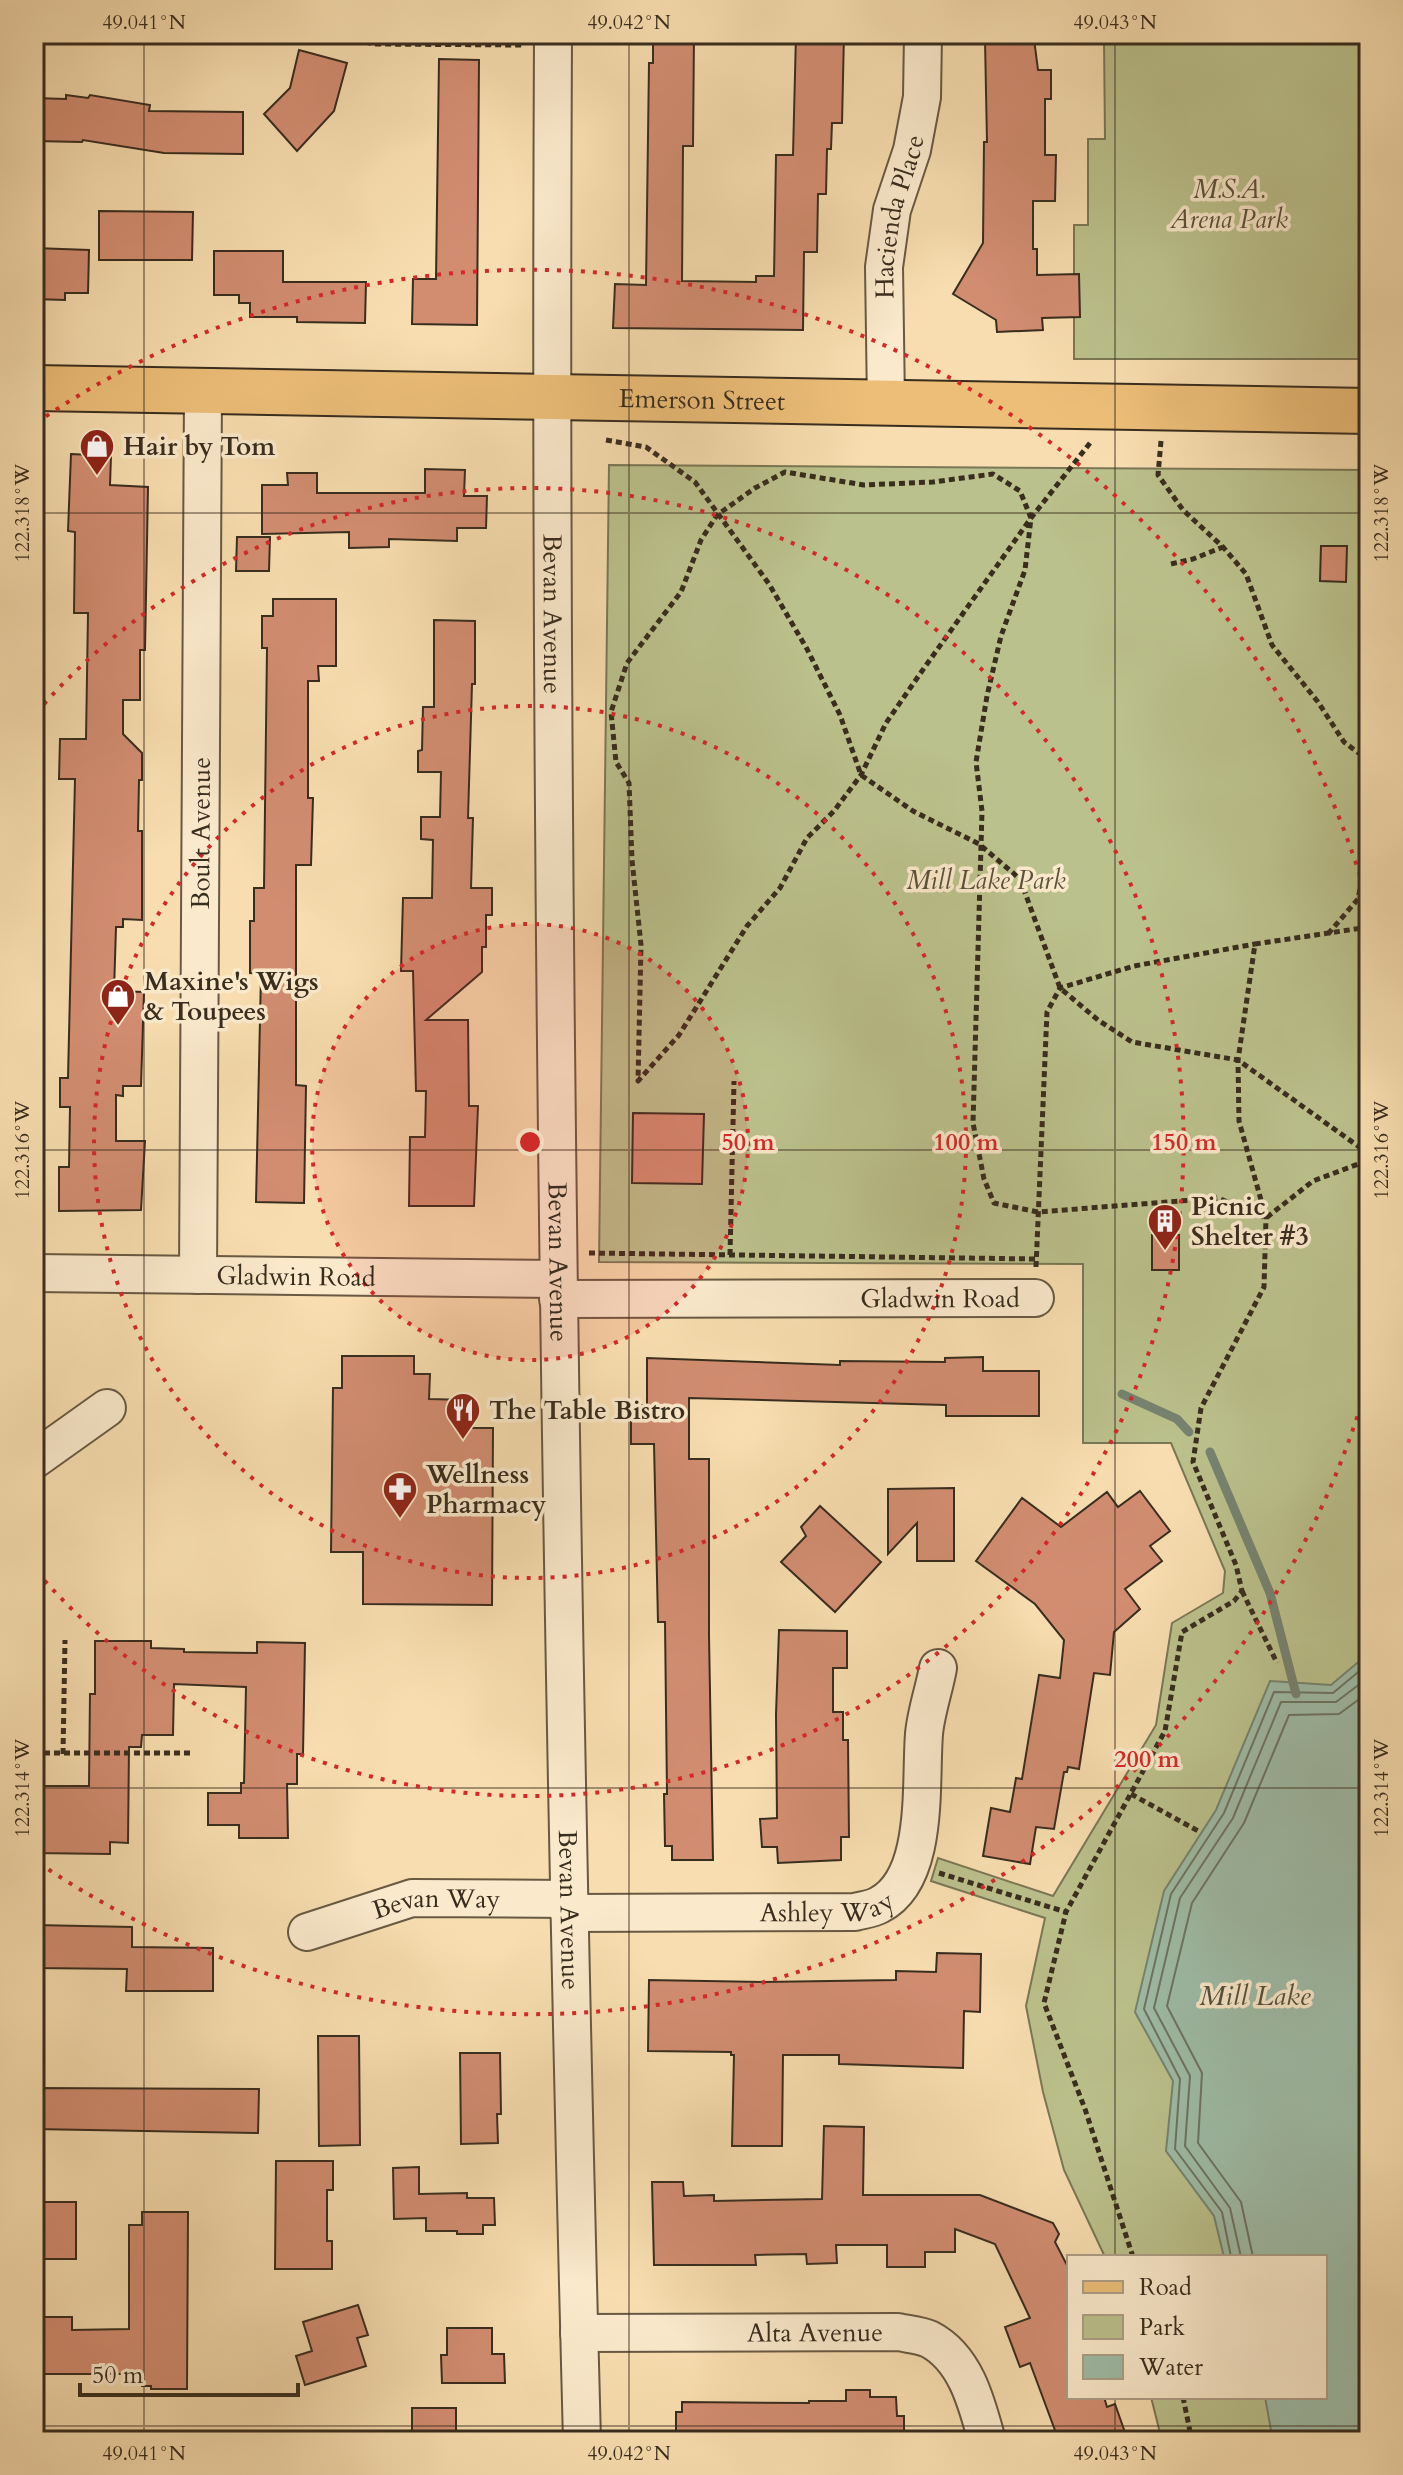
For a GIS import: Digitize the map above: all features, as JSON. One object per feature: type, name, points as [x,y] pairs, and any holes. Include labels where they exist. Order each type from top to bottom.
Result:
[{"type":"main road","name":"Emerson Street","points":[[34,388],[1369,411]]},
{"type":"street","name":"Hacienda Place","points":[[886,403],[884,267],[892,210],[912,150],[922,97],[923,34]]},
{"type":"street","name":"Bevan Avenue","points":[[553,40],[552,397],[558,1277],[582,2441]]},
{"type":"street","name":"Boult Avenue","points":[[198,1275],[203,391]]},
{"type":"street","name":"Gladwin Road","points":[[34,1273],[558,1277],[1035,1298]]},
{"type":"street","points":[[34,1460],[107,1408]]},
{"type":"street","name":"Ashley Way","points":[[569,1906],[855,1912],[878,1905],[896,1892],[911,1865],[918,1841],[924,1730],[938,1668]]},
{"type":"street","name":"Bevan Way","points":[[307,1932],[412,1898],[569,1906]]},
{"type":"street","name":"Alta Avenue","points":[[579,2333],[898,2332],[928,2339],[955,2359],[970,2385],[987,2441]]},
{"type":"path","points":[[316,34],[376,44],[553,40]]},
{"type":"path","points":[[1266,1218],[1218,1198],[1038,1212],[994,1203],[984,1179],[973,1123],[982,811],[976,762],[1001,636],[1025,570],[1031,518],[1020,491],[993,474],[933,482],[864,485],[785,472],[755,488],[717,515],[701,540],[681,592],[627,663],[611,712],[616,762],[629,783],[632,860],[641,945],[638,1081],[679,1035],[747,926],[780,888],[807,838],[834,811],[861,775],[886,723],[1031,518],[1074,461],[1143,407],[1158,475],[1183,510],[1223,547],[1246,574],[1272,645],[1318,702],[1344,742],[1369,761]]},
{"type":"path","points":[[606,440],[646,447],[695,482],[769,584],[807,649],[840,715],[861,775],[913,811],[979,844],[1020,879],[1060,988],[1098,1020],[1132,1042],[1238,1060],[1369,1154]]},
{"type":"path","points":[[1171,564],[1223,547]]},
{"type":"path","points":[[1328,934],[1358,899],[1369,843]]},
{"type":"path","points":[[1036,1247],[1047,1012],[1060,988],[1134,966],[1369,927]]},
{"type":"path","points":[[1255,944],[1238,1060],[1239,1121],[1266,1218],[1264,1287],[1201,1408],[1193,1462],[1236,1565],[1242,1591],[1277,1663]]},
{"type":"path","points":[[730,1255],[734,1081]]},
{"type":"path","points":[[1266,1218],[1313,1181],[1369,1160]]},
{"type":"path","points":[[558,1277],[730,1255],[1036,1259]]},
{"type":"path","points":[[1132,2255],[1085,2109],[1044,2003],[1066,1912],[1165,1731],[1182,1632],[1234,1601],[1242,1591]]},
{"type":"path","points":[[63,1754],[65,1640]]},
{"type":"path","points":[[34,1753],[194,1753]]},
{"type":"path","points":[[1131,1794],[1200,1832]]},
{"type":"path","points":[[911,1865],[1066,1912]]},
{"type":"path","points":[[1183,2399],[1192,2441]]},
{"type":"green space","name":"M.S.A. Arena Park","points":[[1089,34],[1369,34],[1369,359],[1074,359],[1074,225],[1088,225],[1088,139],[1105,139],[1104,39],[1089,39]]},
{"type":"green space","name":"Mill Lake Park","points":[[609,465],[1369,470],[1369,2441],[1162,2441],[1152,2399],[1327,2399],[1327,2255],[1104,2255],[1064,2170],[1043,2092],[1026,2006],[1045,1918],[931,1881],[938,1858],[1053,1896],[1156,1725],[1172,1623],[1223,1593],[1225,1571],[1171,1443],[1083,1443],[1083,1264],[599,1262]]},
{"type":"water","name":"Mill Lake","points":[[1369,1653],[1369,2441],[1273,2441],[1265,2399],[1327,2399],[1327,2255],[1224,2255],[1214,2216],[1166,2151],[1173,2081],[1135,2012],[1164,1891],[1216,1810],[1270,1681],[1331,1685]]},
{"type":"building","points":[[653,34],[694,34],[693,146],[683,146],[682,281],[756,282],[756,276],[774,276],[776,155],[793,155],[796,34],[844,34],[842,123],[832,123],[831,149],[827,149],[826,194],[818,194],[817,252],[804,252],[803,330],[613,328],[615,284],[646,285],[649,63],[653,63]]},
{"type":"building","points":[[1034,39],[1038,70],[1051,70],[1051,99],[1045,99],[1045,155],[1056,155],[1055,201],[1033,201],[1033,249],[1037,249],[1037,275],[1079,274],[1080,317],[1042,318],[1043,330],[997,332],[996,320],[953,294],[983,243],[984,142],[987,142],[985,40]]},
{"type":"building","points":[[299,50],[347,63],[334,111],[297,151],[264,114],[290,88]]},
{"type":"building","points":[[439,59],[479,60],[477,325],[412,324],[413,279],[436,279]]},
{"type":"building","points":[[66,95],[88,98],[90,95],[150,105],[149,111],[243,112],[243,154],[164,153],[83,140],[34,141],[34,98],[66,99]]},
{"type":"building","points":[[99,211],[193,212],[192,260],[99,260]]},
{"type":"building","points":[[34,248],[89,250],[88,293],[65,293],[65,300],[34,299]]},
{"type":"building","points":[[214,251],[283,251],[283,282],[366,282],[365,323],[297,322],[297,317],[250,317],[250,303],[239,303],[239,295],[214,295]]},
{"type":"building","points":[[71,454],[111,456],[110,485],[148,487],[145,650],[140,650],[140,700],[123,700],[123,734],[142,753],[138,831],[142,831],[142,920],[123,919],[123,927],[116,927],[114,991],[144,992],[141,1086],[123,1086],[123,1096],[116,1095],[116,1141],[145,1141],[141,1210],[59,1211],[59,1167],[69,1167],[70,1107],[60,1107],[60,1078],[68,1078],[75,779],[59,779],[60,739],[86,739],[88,613],[74,613],[75,532],[68,531]]},
{"type":"building","points":[[425,469],[465,470],[464,496],[487,496],[486,528],[457,528],[457,541],[389,539],[389,547],[349,548],[349,532],[262,534],[262,485],[288,485],[287,473],[317,473],[317,493],[425,493]]},
{"type":"building","points":[[237,537],[270,537],[269,571],[236,571]]},
{"type":"building","points":[[1321,546],[1347,546],[1346,582],[1320,581]]},
{"type":"building","points":[[273,599],[336,599],[336,666],[318,666],[319,681],[308,681],[308,798],[313,798],[311,865],[296,865],[296,1085],[306,1086],[304,1203],[256,1202],[261,974],[250,973],[250,921],[254,921],[254,888],[264,888],[267,648],[262,648],[262,616],[273,616]]},
{"type":"building","points":[[434,620],[475,621],[468,818],[473,818],[471,888],[492,888],[492,915],[486,915],[482,972],[426,1020],[468,1020],[469,1106],[478,1106],[474,1206],[409,1206],[410,1137],[425,1137],[426,1091],[416,1091],[413,971],[401,971],[403,898],[432,898],[433,840],[421,839],[421,817],[440,817],[441,772],[418,772],[418,751],[422,750],[423,707],[434,707]]},
{"type":"building","points":[[633,1113],[704,1114],[702,1184],[632,1183]]},
{"type":"building","name":"Picnic Shelter #3","points":[[1152,1235],[1179,1235],[1179,1270],[1152,1270]]},
{"type":"building","points":[[342,1356],[414,1356],[414,1374],[430,1374],[429,1399],[468,1400],[468,1428],[493,1428],[492,1605],[363,1604],[363,1552],[331,1552],[333,1388],[342,1388]]},
{"type":"building","points":[[983,1357],[983,1371],[1039,1371],[1039,1416],[946,1416],[946,1405],[689,1398],[689,1459],[709,1459],[713,1860],[672,1860],[672,1846],[665,1846],[665,1622],[658,1622],[654,1444],[631,1444],[631,1405],[647,1405],[647,1358],[840,1365],[840,1361],[945,1362],[945,1358]]},
{"type":"building","points":[[954,1488],[954,1561],[917,1561],[917,1523],[888,1554],[888,1489]]},
{"type":"building","points":[[1140,1491],[1170,1531],[1150,1546],[1162,1561],[1125,1589],[1140,1609],[1114,1632],[1110,1675],[1094,1673],[1079,1769],[1068,1767],[1064,1772],[1054,1829],[1036,1827],[1030,1864],[983,1856],[991,1808],[1010,1812],[1016,1778],[1022,1779],[1039,1675],[1060,1678],[1064,1640],[1035,1604],[976,1561],[1022,1498],[1061,1527],[1107,1492],[1118,1507]]},
{"type":"building","points":[[820,1506],[881,1562],[835,1612],[781,1562],[806,1536],[801,1527]]},
{"type":"building","points":[[779,1630],[847,1631],[847,1668],[833,1668],[833,1712],[843,1712],[843,1740],[848,1740],[849,1837],[841,1837],[841,1860],[778,1863],[777,1847],[762,1847],[760,1819],[777,1818]]},
{"type":"building","points":[[95,1641],[151,1641],[151,1648],[184,1649],[184,1652],[257,1653],[257,1642],[305,1643],[303,1754],[297,1754],[297,1784],[287,1784],[288,1838],[239,1838],[239,1825],[208,1825],[208,1793],[241,1793],[241,1783],[244,1783],[246,1687],[174,1684],[173,1735],[142,1735],[141,1747],[129,1747],[128,1843],[110,1842],[110,1854],[34,1853],[35,1786],[89,1786],[90,1694],[95,1694]]},
{"type":"building","points":[[34,1925],[132,1927],[132,1947],[213,1948],[213,1991],[126,1991],[127,1969],[34,1968]]},
{"type":"building","points":[[937,1953],[981,1954],[980,2012],[964,2011],[963,2068],[839,2064],[839,2055],[783,2055],[782,2146],[732,2146],[734,2055],[731,2052],[648,2051],[649,1980],[896,1980],[896,1971],[936,1972]]},
{"type":"building","points":[[318,2036],[359,2036],[360,2145],[319,2146]]},
{"type":"building","points":[[460,2053],[500,2053],[498,2143],[461,2144]]},
{"type":"building","points":[[34,2088],[259,2089],[258,2133],[34,2129]]},
{"type":"building","points":[[824,2126],[864,2127],[863,2195],[980,2195],[1053,2223],[1059,2234],[1055,2242],[1067,2265],[1067,2399],[1105,2399],[1107,2407],[1115,2404],[1128,2441],[1059,2441],[1030,2363],[1020,2367],[1005,2327],[1030,2318],[995,2244],[955,2229],[955,2252],[925,2252],[925,2267],[887,2267],[887,2245],[836,2245],[837,2263],[807,2264],[806,2254],[755,2255],[756,2265],[654,2265],[652,2182],[683,2182],[684,2196],[714,2195],[714,2201],[822,2199]]},
{"type":"building","points":[[276,2161],[333,2161],[333,2190],[327,2190],[327,2241],[332,2241],[332,2269],[275,2269]]},
{"type":"building","points":[[419,2167],[419,2194],[467,2193],[467,2198],[494,2198],[495,2225],[483,2225],[483,2234],[457,2234],[457,2231],[426,2231],[426,2218],[394,2219],[393,2168]]},
{"type":"building","points":[[34,2202],[76,2202],[76,2259],[34,2259]]},
{"type":"building","points":[[142,2212],[188,2212],[187,2389],[142,2386],[142,2374],[34,2374],[34,2330],[39,2330],[39,2317],[72,2317],[72,2330],[129,2329],[129,2225],[142,2225]]},
{"type":"building","points":[[358,2305],[368,2335],[357,2338],[366,2366],[305,2385],[296,2356],[312,2351],[303,2322]]},
{"type":"building","points":[[447,2328],[492,2328],[492,2354],[504,2354],[505,2383],[442,2383],[441,2355],[447,2355]]},
{"type":"building","points":[[846,2390],[870,2390],[870,2397],[896,2397],[897,2416],[904,2416],[904,2441],[796,2438],[796,2441],[676,2441],[676,2412],[682,2412],[682,2402],[846,2401]]},
{"type":"building","points":[[412,2408],[456,2408],[456,2441],[412,2441]]},
{"type":"waterway","points":[[1122,1394],[1177,1419],[1189,1432]]},
{"type":"waterway","points":[[1210,1452],[1270,1593],[1296,1694]]},
{"type":"place","name":"Hair by Tom","points":[[97,477]]},
{"type":"place","name":"Maxine's Wigs & Toupees","points":[[118,1027]]},
{"type":"place","name":"Picnic Shelter #3","points":[[1165,1252]]},
{"type":"place","name":"The Table Bistro","points":[[463,1441]]},
{"type":"place","name":"Wellness Pharmacy","points":[[400,1520]]}]
